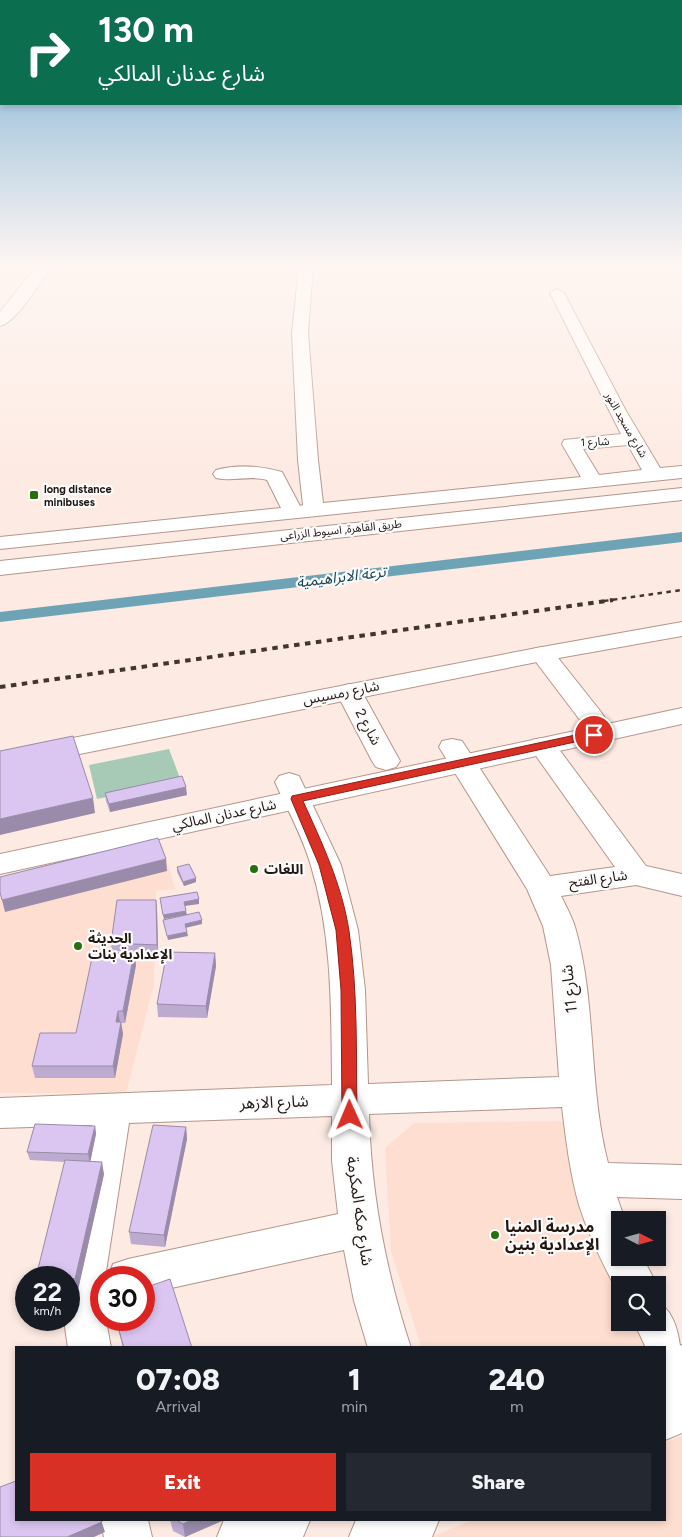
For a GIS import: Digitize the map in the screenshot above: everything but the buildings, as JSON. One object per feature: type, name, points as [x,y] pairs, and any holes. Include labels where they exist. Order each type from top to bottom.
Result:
[{"type":"main road","points":[[300,339],[308,460],[314,509]]},
{"type":"main road","name":"شارع مسجد النور","points":[[580,339],[617,411],[651,468]]},
{"type":"main road","name":"شارع 1","points":[[589,474],[572,444],[634,440]]},
{"type":"main road","name":"طريق القاهرة, اسيوط الزراعى","points":[[0,568],[297,522],[314,509],[589,474],[651,468],[682,472]]},
{"type":"main road","points":[[223,474],[261,472],[275,476],[297,522]]},
{"type":"main road","name":"طريق القاهرة, اسيوط الزراعى","points":[[0,554],[682,481]]},
{"type":"main road","name":"طريق القاهرة, اسيوط الزراعى","points":[[0,543],[682,494]]},
{"type":"main road","name":"شارع رمسيس","points":[[0,760],[542,654],[682,629]]},
{"type":"main road","points":[[542,654],[592,718]]},
{"type":"main road","name":"شارع 2","points":[[349,692],[386,761]]},
{"type":"main road","name":"شارع عدنان المالكي","points":[[0,864],[293,791],[457,755],[592,718],[682,700]]},
{"type":"main road","name":"شارع عدنان المالكي","points":[[0,845],[293,791],[386,761],[542,746],[682,716]]},
{"type":"main road","points":[[542,746],[636,874]]},
{"type":"main road","name":"شارع 11","points":[[457,755],[553,908],[564,945],[578,1090],[592,1179],[611,1235]]},
{"type":"main road","name":"شارع مكه المكرمة","points":[[293,791],[326,865],[342,930],[348,990],[351,1161],[360,1228],[375,1301],[389,1346]]},
{"type":"main road","name":"شارع الفتح","points":[[542,888],[636,874],[682,885]]},
{"type":"main road","name":"شارع الازهر","points":[[0,1113],[578,1090]]},
{"type":"main road","points":[[94,1266],[113,1109]]},
{"type":"main road","points":[[592,1179],[682,1182]]},
{"type":"main road","points":[[155,1272],[360,1228]]},
{"type":"main road","points":[[90,1290],[83,1308],[90,1346]]},
{"type":"main road","points":[[659,1331],[665,1346]]},
{"type":"main road","points":[[666,1348],[675,1370]]},
{"type":"main road","points":[[666,1418],[682,1411]]},
{"type":"main road","points":[[124,1521],[128,1537]]},
{"type":"main road","points":[[241,1537],[283,1521]]},
{"type":"main road","points":[[373,1537],[413,1521]]},
{"type":"shaded area","name":"الحديثة الإعدادية بنات","points":[[162,843],[175,889],[156,891],[154,984],[126,1093],[0,1093],[0,885]]},
{"type":"shaded area","name":"مدرسة المنيا الإعدادية بنين","points":[[577,1121],[611,1251],[611,1266],[615,1266],[617,1276],[611,1276],[611,1331],[638,1331],[645,1346],[421,1346],[391,1251],[385,1148],[414,1123]]},
{"type":"shaded area","points":[[682,1436],[682,1537],[431,1537],[471,1521],[666,1521],[666,1443]]},
{"type":"green space","points":[[169,749],[181,781],[97,799],[89,765]]},
{"type":"waterway","name":"ترعة الابراهيمية","points":[[0,617],[682,537]]},
{"type":"railway","points":[[604,601],[682,590]]},
{"type":"railway","points":[[0,687],[613,600]]},
{"type":"place","name":"long distance minibuses","points":[[34,495]]},
{"type":"place","name":"اللغات","points":[[254,869]]},
{"type":"place","name":"الحديثة الإعدادية بنات","points":[[78,946]]},
{"type":"place","name":"مدرسة المنيا الإعدادية بنين","points":[[495,1235]]},
{"type":"route","points":[[350,1115],[348,990],[342,930],[326,865],[296,799],[594,735]]}]
